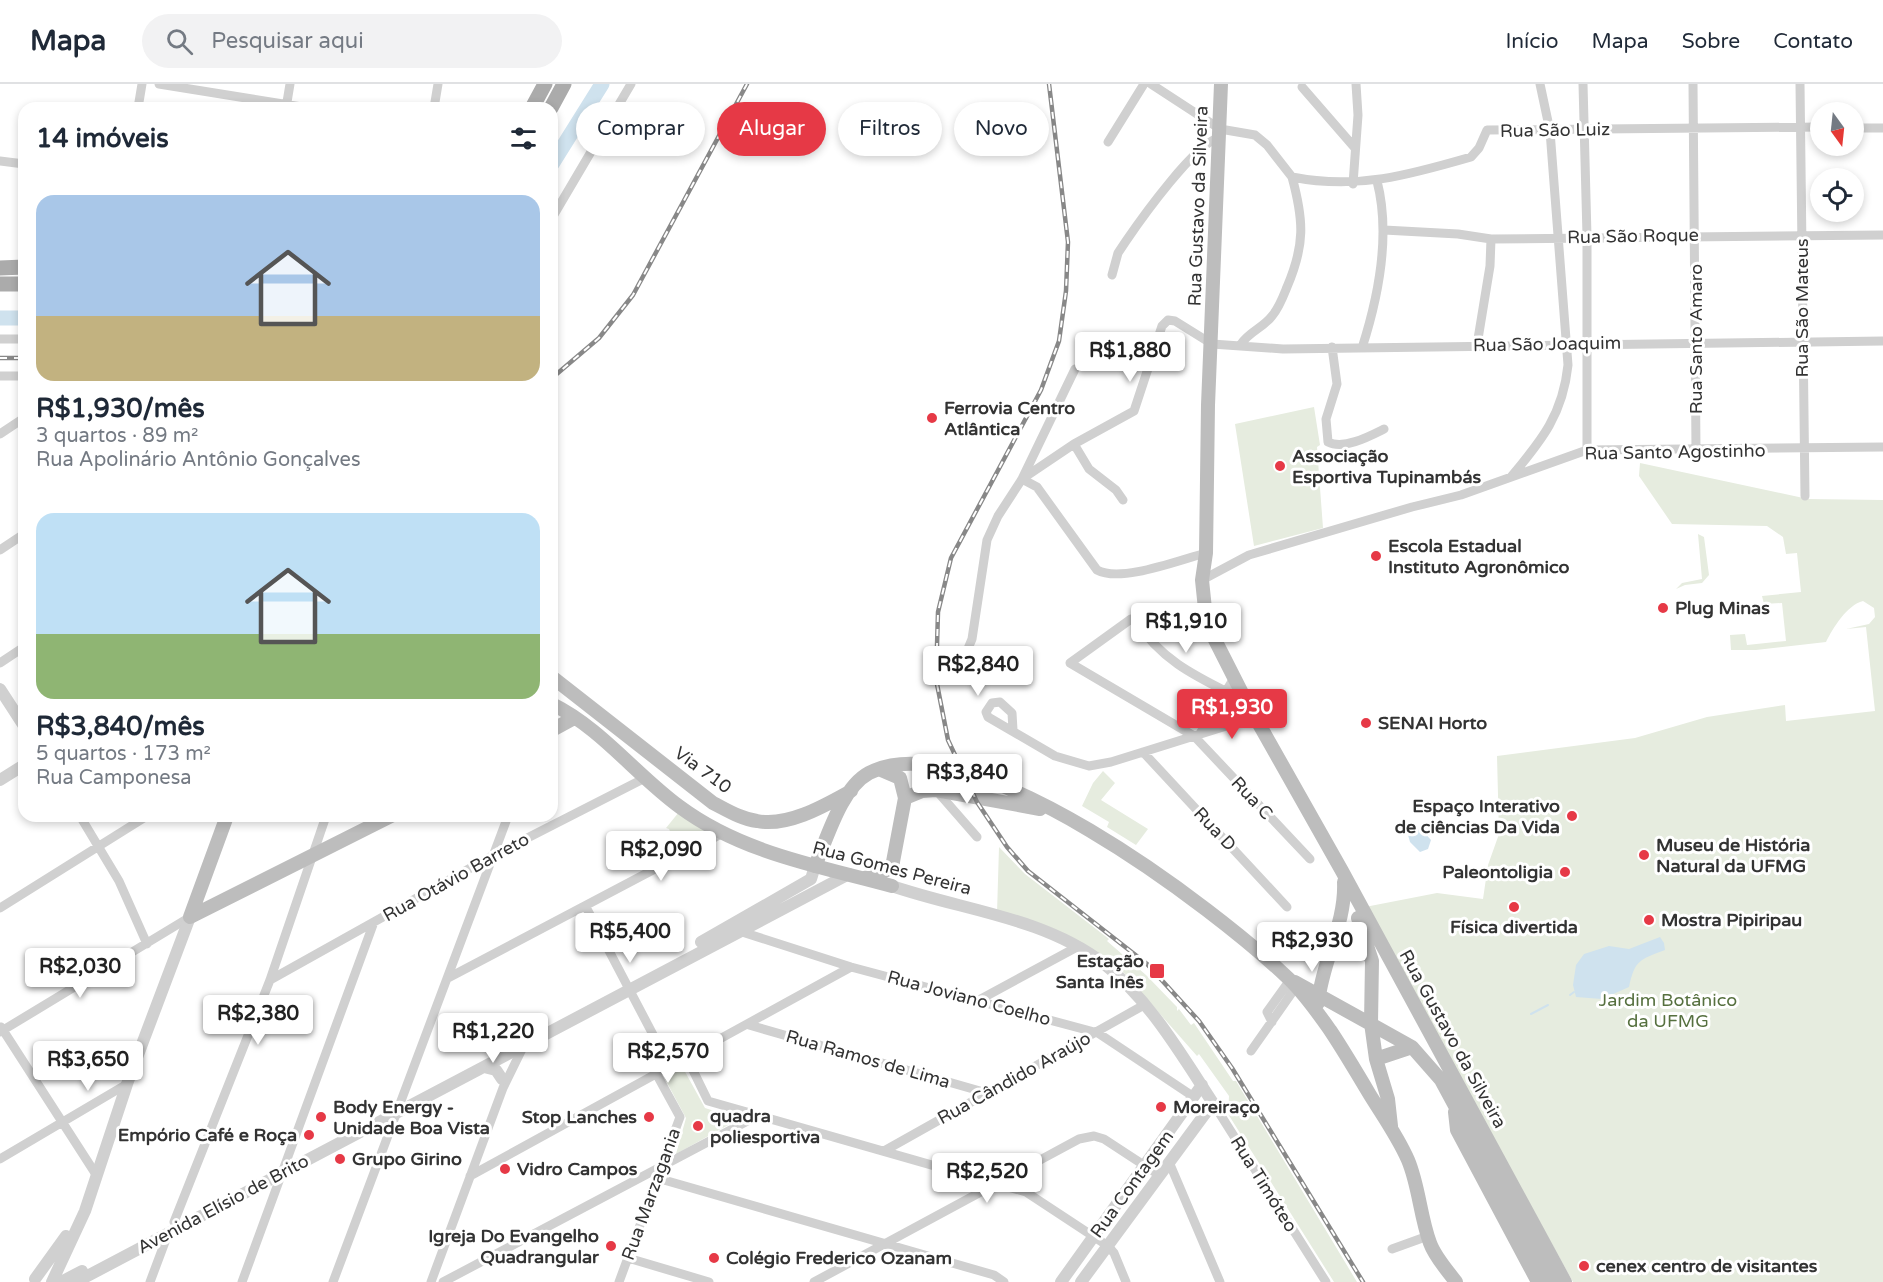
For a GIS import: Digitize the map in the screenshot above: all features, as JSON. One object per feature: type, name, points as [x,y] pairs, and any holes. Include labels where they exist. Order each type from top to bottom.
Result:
[{"type":"main road","points":[[535,102],[544,84]]},
{"type":"main road","points":[[554,102],[564,84]]},
{"type":"main road","name":"Rua Gustavo da Silveira","points":[[1221,84],[1208,405],[1206,553],[1201,593],[1212,634],[1246,702],[1564,1282]]},
{"type":"main road","points":[[0,268],[18,267]]},
{"type":"main road","points":[[0,284],[18,284]]},
{"type":"main road","name":"Via 710","points":[[558,682],[713,803],[741,817],[757,822],[773,822],[803,814],[852,790]]},
{"type":"main road","name":"Rua Gomes Pereira","points":[[558,708],[574,718],[681,808],[723,833],[756,848],[897,888]]},
{"type":"main road","points":[[558,727],[574,718]]},
{"type":"main road","points":[[816,866],[826,833],[852,790],[864,777],[879,769],[912,762],[990,783],[1051,810],[1168,879],[1293,984],[1317,1013],[1392,1130],[1409,1163],[1428,1236],[1435,1253],[1456,1282]]},
{"type":"main road","points":[[879,769],[900,778],[905,798],[892,867],[897,888]]},
{"type":"main road","points":[[905,798],[922,791],[936,790],[1051,810]]},
{"type":"main road","points":[[190,917],[225,822]]},
{"type":"main road","points":[[190,917],[379,822]]},
{"type":"main road","points":[[855,876],[877,875],[892,867]]},
{"type":"main road","points":[[1317,1013],[1323,975],[1345,899],[1344,877]]},
{"type":"main road","points":[[1344,877],[1372,961],[1371,1023],[1376,1059],[1388,1098],[1392,1130]]},
{"type":"main road","points":[[1293,984],[1323,975]]},
{"type":"main road","name":"Rua Gustavo da Silveira","points":[[1293,984],[1319,995],[1412,1047],[1441,1080],[1551,1282]]},
{"type":"main road","points":[[1376,1059],[1385,1054],[1412,1047]]},
{"type":"main road","points":[[1455,1106],[1457,1130],[1538,1282]]},
{"type":"street","points":[[139,102],[142,84]]},
{"type":"street","points":[[159,84],[263,102]]},
{"type":"street","points":[[287,102],[290,84]]},
{"type":"street","points":[[435,102],[438,84]]},
{"type":"street","points":[[558,208],[631,84]]},
{"type":"street","points":[[1108,142],[1144,84]]},
{"type":"street","points":[[1151,84],[1219,134],[1255,135],[1262,140],[1292,177],[1302,225],[1302,243],[1298,258],[1272,317],[1249,333],[1241,344]]},
{"type":"street","points":[[1353,184],[1356,84]]},
{"type":"street","points":[[1510,479],[1558,410],[1566,383],[1568,365],[1550,132],[1540,84]]},
{"type":"street","points":[[1583,84],[1587,236],[1587,450]]},
{"type":"street","name":"Rua Santo Amaro","points":[[1694,84],[1696,450]]},
{"type":"street","name":"Rua São Mateus","points":[[1800,84],[1802,448],[1805,495]]},
{"type":"street","points":[[1302,87],[1355,148]]},
{"type":"street","name":"Rua São Luiz","points":[[1292,177],[1353,184],[1377,181],[1471,157],[1479,148],[1487,130],[1550,132],[1584,129],[1810,127]]},
{"type":"street","points":[[1864,128],[1883,128]]},
{"type":"street","points":[[1112,274],[1118,254],[1126,241],[1187,162],[1219,134]]},
{"type":"street","points":[[0,161],[18,163]]},
{"type":"street","points":[[1362,348],[1373,314],[1384,230],[1377,181]]},
{"type":"street","name":"Rua São Roque","points":[[1384,230],[1458,234],[1491,239],[1587,236],[1883,235]]},
{"type":"street","points":[[1477,345],[1490,266],[1491,239]]},
{"type":"street","points":[[1022,479],[1074,444],[1136,408],[1165,321],[1175,321],[1212,344]]},
{"type":"street","points":[[0,339],[18,339]]},
{"type":"street","name":"Rua São Joaquim","points":[[1212,344],[1241,344],[1283,349],[1883,341]]},
{"type":"street","points":[[1332,347],[1336,384],[1326,419],[1328,442],[1336,444],[1363,440],[1384,429]]},
{"type":"street","points":[[962,663],[972,639],[987,540],[998,516],[1022,479],[1074,369]]},
{"type":"street","points":[[0,376],[18,376]]},
{"type":"street","points":[[0,434],[18,422]]},
{"type":"street","points":[[1074,444],[1089,469],[1116,490],[1123,500]]},
{"type":"street","name":"Rua Santo Agostinho","points":[[1202,580],[1249,555],[1510,479],[1587,450],[1883,447]]},
{"type":"street","points":[[1022,479],[1036,487],[1097,570],[1104,574],[1128,573],[1206,553]]},
{"type":"street","points":[[0,550],[18,538]]},
{"type":"street","name":"Rua C","points":[[1226,691],[1164,656],[1152,645],[1135,620],[1131,619],[1070,663],[1196,736],[1310,859]]},
{"type":"street","points":[[0,663],[18,651]]},
{"type":"street","points":[[1196,736],[1234,678]]},
{"type":"street","points":[[0,688],[18,716]]},
{"type":"street","points":[[1226,691],[1246,702]]},
{"type":"street","points":[[1013,730],[1055,756],[1089,766],[1111,762],[1255,717]]},
{"type":"street","name":"Rua D","points":[[1143,752],[1287,907]]},
{"type":"street","points":[[0,780],[18,769]]},
{"type":"street","name":"Rua Otávio Barreto","points":[[270,980],[492,856],[645,778]]},
{"type":"street","points":[[936,790],[977,837]]},
{"type":"street","points":[[84,822],[119,881],[147,944]]},
{"type":"street","points":[[0,908],[138,822]]},
{"type":"street","points":[[150,1282],[270,980],[324,822]]},
{"type":"street","points":[[333,1282],[506,822]]},
{"type":"street","points":[[448,978],[723,833]]},
{"type":"street","name":"Avenida Elísio de Brito","points":[[737,928],[811,879],[816,866]]},
{"type":"street","name":"Avenida Elísio de Brito","points":[[398,1108],[484,1066],[737,928],[855,876]]},
{"type":"street","name":"Rua Gomes Pereira","points":[[897,888],[969,907],[1046,932],[1077,947],[1108,967],[1144,1005],[1202,1085]]},
{"type":"street","points":[[586,907],[670,1067]]},
{"type":"street","points":[[97,1169],[62,1122],[1,1029],[190,917]]},
{"type":"street","points":[[34,1281],[42,1277],[51,1282],[85,1211],[127,1084],[190,917]]},
{"type":"street","points":[[242,1282],[374,922]]},
{"type":"street","name":"Rua Joviano Coelho","points":[[737,928],[851,967],[1098,1033],[1194,1097]]},
{"type":"street","points":[[979,1000],[1077,947]]},
{"type":"street","points":[[470,1176],[851,967]]},
{"type":"street","points":[[1251,1051],[1272,1022],[1267,1012],[1293,984]]},
{"type":"street","name":"Rua Cândido Araújo","points":[[884,1151],[1098,1033],[1144,1005]]},
{"type":"street","name":"Rua Ramos de Lima","points":[[749,1025],[987,1093]]},
{"type":"street","points":[[431,1282],[517,1047]]},
{"type":"street","name":"Avenida Elísio de Brito","points":[[76,1282],[171,1228],[517,1047]]},
{"type":"street","points":[[687,1059],[708,1101],[884,1151],[1037,1198],[1108,1246],[1114,1253],[1126,1282]]},
{"type":"street","points":[[484,1066],[496,1070],[502,1084]]},
{"type":"street","name":"Rua Marzagania","points":[[619,1282],[680,1117],[657,1075]]},
{"type":"street","points":[[0,1159],[127,1084]]},
{"type":"street","name":"Rua Contagem","points":[[1062,1282],[1202,1085]]},
{"type":"street","name":"Rua Timóteo","points":[[1202,1085],[1323,1281]]},
{"type":"street","name":"Rua Contagem","points":[[1081,1282],[1213,1103]]},
{"type":"street","points":[[443,1282],[755,1116]]},
{"type":"street","points":[[814,1282],[1079,1139],[1094,1136],[1104,1139],[1159,1175]]},
{"type":"street","points":[[1169,1162],[1220,1282]]},
{"type":"street","points":[[34,1281],[63,1242],[97,1169]]},
{"type":"street","points":[[657,1178],[994,1275],[1004,1282]]},
{"type":"street","name":"Avenida Elísio de Brito","points":[[61,1282],[171,1228]]},
{"type":"street","points":[[1392,1249],[1428,1236]]},
{"type":"street","points":[[628,1258],[709,1282]]},
{"type":"street","points":[[981,1282],[994,1275]]},
{"type":"green space","name":"Associação Esportiva Tupinambás","points":[[1314,407],[1320,445],[1317,447],[1323,528],[1254,546],[1235,424]]},
{"type":"green space","name":"Jardim Botânico da UFMG","points":[[1640,463],[1808,499],[1883,500],[1883,1282],[1573,1282],[1365,907],[1437,893],[1483,899],[1488,865],[1499,834],[1497,756],[1635,738],[1707,717],[1785,705],[1786,721],[1875,711],[1866,627],[1846,629],[1869,624],[1875,617],[1874,608],[1863,601],[1851,607],[1826,642],[1756,650],[1731,650],[1730,635],[1745,634],[1747,645],[1786,641],[1782,603],[1764,604],[1762,596],[1801,592],[1797,553],[1786,554],[1783,537],[1767,526],[1672,524],[1639,476]]},
{"type":"green space","points":[[1698,534],[1704,537],[1709,575],[1702,583],[1685,585],[1676,589],[1682,583],[1702,579]]},
{"type":"green space","points":[[1228,698],[1243,706],[1248,714],[1205,731]]},
{"type":"green space","points":[[1103,771],[1115,783],[1101,800],[1148,829],[1136,845],[1107,827],[1109,822],[1082,806],[1093,783]]},
{"type":"green space","points":[[679,812],[706,832],[677,847],[669,829],[666,828]]},
{"type":"green space","points":[[999,847],[1025,874],[1109,939],[1107,941],[1146,975],[1191,1025],[1194,1023],[1233,1081],[1236,1081],[1357,1282],[1334,1282],[1228,1114],[1229,1096],[1199,1054],[1197,1056],[1124,973],[1096,953],[997,913]]},
{"type":"green space","points":[[683,1068],[705,1108],[739,1119],[676,1154],[686,1118],[665,1079]]},
{"type":"water","points":[[1415,827],[1420,828],[1431,840],[1428,849],[1420,852],[1410,842],[1408,835]]},
{"type":"water","points":[[1660,937],[1665,950],[1649,956],[1636,966],[1629,987],[1602,999],[1576,997],[1573,985],[1576,965],[1584,954],[1609,946],[1629,949]]},
{"type":"waterway","points":[[558,154],[602,84]]},
{"type":"waterway","points":[[0,318],[18,318]]},
{"type":"waterway","points":[[1570,995],[1574,992]]},
{"type":"waterway","points":[[1531,1014],[1548,1005]]},
{"type":"railway","points":[[558,373],[599,338],[633,295],[747,84]]},
{"type":"railway","points":[[1049,84],[1068,242],[1066,291],[1059,341],[1041,390],[951,558],[938,612],[936,679],[948,740],[977,802],[1007,847],[1028,871],[1147,964],[1199,1021],[1232,1068],[1363,1282]]},
{"type":"railway","points":[[0,358],[18,358]]},
{"type":"place","name":"Ferrovia Centro Atlântica","points":[[932,418]]},
{"type":"place","name":"Associação Esportiva Tupinambás","points":[[1280,466]]},
{"type":"place","name":"Escola Estadual Instituto Agronômico","points":[[1376,556]]},
{"type":"place","name":"Plug Minas","points":[[1663,608]]},
{"type":"place","name":"SENAI Horto","points":[[1366,723]]},
{"type":"place","name":"Espaço Interativo de ciências Da Vida","points":[[1572,816]]},
{"type":"place","name":"Museu de História Natural da UFMG","points":[[1644,855]]},
{"type":"place","name":"Paleontoligia","points":[[1565,872]]},
{"type":"place","name":"Física divertida","points":[[1514,907]]},
{"type":"place","name":"Mostra Pipiripau","points":[[1649,920]]},
{"type":"place","name":"Estação Santa Inês","points":[[1157,971]]},
{"type":"place","name":"Moreiraço","points":[[1161,1107]]},
{"type":"place","name":"Body Energy - Unidade Boa Vista","points":[[321,1117]]},
{"type":"place","name":"Stop Lanches","points":[[649,1117]]},
{"type":"place","name":"quadra poliesportiva","points":[[698,1126]]},
{"type":"place","name":"Empório Café e Roça","points":[[309,1135]]},
{"type":"place","name":"Grupo Girino","points":[[340,1159]]},
{"type":"place","name":"Vidro Campos","points":[[505,1169]]},
{"type":"place","name":"Igreja Do Evangelho Quadrangular","points":[[611,1246]]},
{"type":"place","name":"Colégio Frederico Ozanam","points":[[714,1258]]},
{"type":"place","name":"cenex centro de visitantes","points":[[1584,1266]]}]
